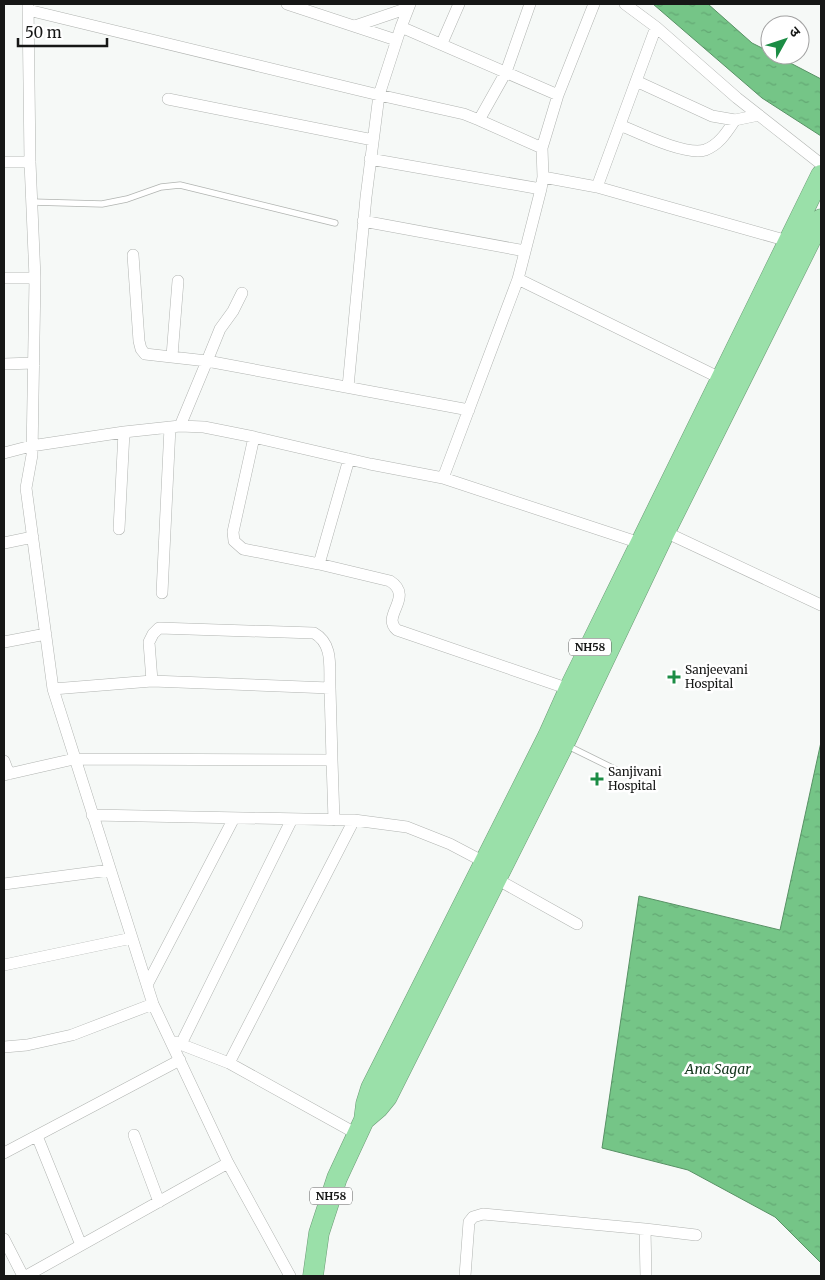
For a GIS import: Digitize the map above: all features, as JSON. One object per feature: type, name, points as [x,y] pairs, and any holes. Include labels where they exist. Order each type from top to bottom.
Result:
[{"type":"highway","name":"NH58","points":[[313,1276],[319,1233],[337,1178],[360,1127],[387,1097],[491,870],[556,740],[653,537],[722,379],[821,175]]},
{"type":"highway","name":"NH58","points":[[556,740],[569,689],[653,537],[821,219]]},
{"type":"street","points":[[287,4],[396,40]]},
{"type":"street","points":[[442,43],[460,4]]},
{"type":"street","points":[[479,120],[506,72],[530,4]]},
{"type":"street","points":[[443,478],[518,279],[541,189],[543,177],[542,148],[558,95],[594,4]]},
{"type":"street","points":[[625,4],[656,27],[758,115],[821,164]]},
{"type":"street","points":[[355,26],[409,6]]},
{"type":"street","points":[[348,387],[363,221],[378,95],[409,6]]},
{"type":"street","points":[[290,1276],[228,1163],[180,1060],[176,1042],[153,1004],[53,689],[26,488],[32,455],[35,278],[30,162],[28,7],[378,95],[464,114],[542,148]]},
{"type":"street","points":[[401,27],[442,43],[558,95]]},
{"type":"street","points":[[597,187],[656,27]]},
{"type":"street","points":[[636,81],[712,116],[735,120],[758,115]]},
{"type":"street","points":[[168,100],[372,140]]},
{"type":"street","points":[[620,125],[680,149],[696,152],[706,150],[722,138],[735,120]]},
{"type":"street","points":[[370,159],[541,189]]},
{"type":"street","points":[[4,162],[30,162]]},
{"type":"street","points":[[543,177],[597,187],[788,241]]},
{"type":"street","points":[[363,221],[526,251]]},
{"type":"street","points":[[133,255],[141,349],[149,356],[172,356],[207,361],[469,410]]},
{"type":"street","points":[[4,278],[35,278]]},
{"type":"street","points":[[518,279],[722,379]]},
{"type":"street","points":[[172,356],[178,280]]},
{"type":"street","points":[[162,593],[175,427],[207,361],[220,329],[233,311],[242,293]]},
{"type":"street","points":[[4,364],[34,363]]},
{"type":"street","points":[[4,453],[31,446],[124,432],[175,427],[204,427],[443,478],[653,537],[821,605]]},
{"type":"street","points":[[119,529],[124,432]]},
{"type":"street","points":[[254,437],[233,532],[234,541],[243,549],[319,564],[390,581],[397,585],[400,595],[392,621],[393,626],[397,630],[569,689]]},
{"type":"street","points":[[319,564],[349,459]]},
{"type":"street","points":[[4,544],[33,537]]},
{"type":"street","points":[[152,681],[150,642],[153,634],[159,628],[314,633],[321,637],[329,649],[334,820]]},
{"type":"street","points":[[4,642],[46,634]]},
{"type":"street","points":[[53,689],[152,681],[330,688]]},
{"type":"street","points":[[4,761],[6,775],[74,759],[332,760]]},
{"type":"street","points":[[92,815],[354,820],[407,826],[450,844],[577,924]]},
{"type":"street","points":[[147,985],[234,818]]},
{"type":"street","points":[[176,1042],[292,819]]},
{"type":"street","points":[[230,1063],[354,820]]},
{"type":"street","points":[[4,884],[110,870]]},
{"type":"street","points":[[4,965],[132,938]]},
{"type":"street","points":[[4,1047],[27,1045],[72,1035],[153,1004]]},
{"type":"street","points":[[176,1042],[230,1063],[360,1127]]},
{"type":"street","points":[[4,1153],[180,1060]]},
{"type":"street","points":[[134,1135],[159,1202]]},
{"type":"street","points":[[37,1136],[81,1245]]},
{"type":"street","points":[[4,1240],[25,1276],[228,1163]]},
{"type":"street","points":[[465,1276],[468,1232],[473,1217],[483,1214],[696,1235]]},
{"type":"street","points":[[645,1229],[646,1276]]},
{"type":"lane","points":[[32,202],[102,204],[127,199],[161,187],[180,185],[335,223]]},
{"type":"lane","points":[[556,740],[645,784]]},
{"type":"water","points":[[653,4],[708,4],[752,43],[760,47],[760,65],[794,65],[821,79],[821,136],[762,98]]},
{"type":"water","name":"Ana Sagar","points":[[821,742],[821,1263],[775,1217],[688,1170],[602,1148],[639,896],[780,930]]},
{"type":"place","name":"Sanjeevani Hospital","points":[[674,677]]},
{"type":"place","name":"Sanjivani Hospital","points":[[597,779]]}]
